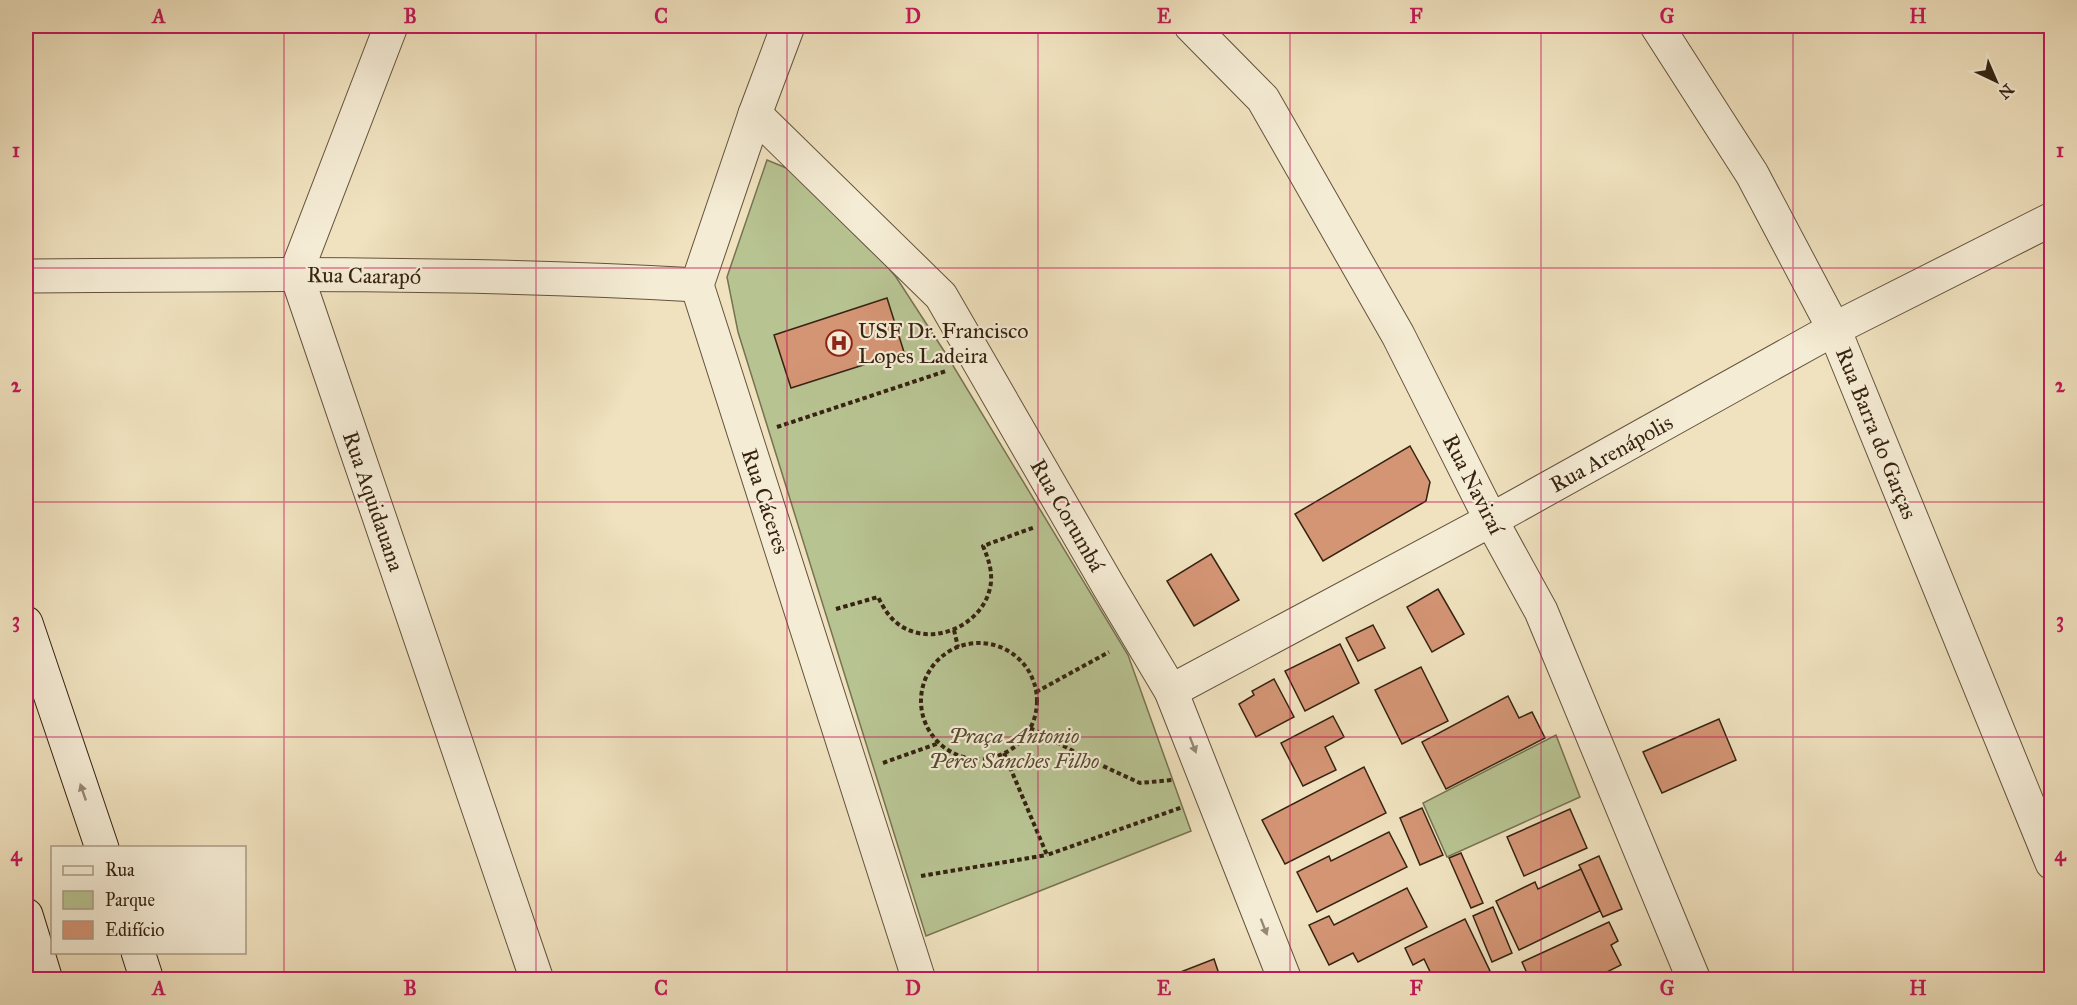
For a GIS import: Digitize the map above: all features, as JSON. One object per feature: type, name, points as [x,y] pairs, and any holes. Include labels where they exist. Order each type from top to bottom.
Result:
[{"type":"street","points":[[296,273],[391,26]]},
{"type":"street","points":[[697,285],[755,114],[788,26]]},
{"type":"street","name":"Rua Naviraí","points":[[1191,26],[1263,99],[1398,335],[1491,520],[1541,611],[1694,980]]},
{"type":"street","name":"Rua Barra do Garças","points":[[1657,26],[1752,174],[1834,329],[2052,863]]},
{"type":"street","name":"Rua Corumbá","points":[[755,114],[941,296],[1172,691],[1285,980]]},
{"type":"street","name":"Rua Arenápolis","points":[[1172,691],[1491,520],[1834,329],[2052,219]]},
{"type":"street","name":"Rua Caarapó","points":[[27,276],[296,273],[625,281],[697,285]]},
{"type":"street","name":"Rua Aquidauana","points":[[296,273],[537,980]]},
{"type":"street","name":"Rua Cáceres","points":[[697,285],[919,980]]},
{"type":"street","points":[[26,623],[101,846]]},
{"type":"street","points":[[26,915],[46,980]]},
{"type":"street","points":[[139,954],[147,980]]},
{"type":"path","points":[[746,438],[978,361]]},
{"type":"path","points":[[803,617],[878,597],[887,614],[902,627],[920,634],[939,634],[954,630],[974,618],[985,602],[991,584],[990,564],[983,546],[1067,515]]},
{"type":"path","points":[[954,630],[958,647]]},
{"type":"path","points":[[1036,692],[1138,636]]},
{"type":"path","points":[[977,643],[995,645],[1012,653],[1026,666],[1036,692],[1034,719],[1026,736],[1012,749],[994,757],[974,759],[956,755],[939,743],[928,728],[922,710],[922,690],[930,672],[943,657],[958,647],[977,643]]},
{"type":"path","points":[[1030,728],[1140,783],[1209,787]]},
{"type":"path","points":[[853,774],[939,743]]},
{"type":"path","points":[[1004,753],[1047,855]]},
{"type":"path","points":[[888,882],[1047,855],[1209,787]]},
{"type":"green space","name":"Praça Antonio Peres Sanches Filho","points":[[767,160],[796,172],[872,248],[896,277],[946,354],[1128,655],[1191,831],[926,936],[738,332],[727,277]]},
{"type":"green space","points":[[1556,735],[1580,797],[1447,857],[1423,803]]},
{"type":"building","name":"USF Dr. Francisco Lopes Ladeira","points":[[887,298],[904,352],[791,388],[774,335]]},
{"type":"building","points":[[1410,446],[1430,482],[1426,501],[1323,561],[1295,514]]},
{"type":"building","points":[[1211,554],[1239,600],[1194,626],[1167,581]]},
{"type":"building","points":[[1438,589],[1464,634],[1432,652],[1407,607]]},
{"type":"building","points":[[1373,625],[1385,648],[1358,661],[1346,638]]},
{"type":"building","points":[[1340,644],[1359,683],[1305,711],[1285,671]]},
{"type":"building","points":[[1421,667],[1448,721],[1402,744],[1375,690]]},
{"type":"building","points":[[1274,679],[1294,717],[1256,737],[1239,704],[1254,695],[1252,691]]},
{"type":"building","points":[[1508,696],[1519,718],[1532,712],[1545,738],[1446,789],[1422,742]]},
{"type":"building","points":[[1333,716],[1344,737],[1325,747],[1336,770],[1303,786],[1281,743]]},
{"type":"building","points":[[1719,719],[1736,760],[1662,793],[1643,752]]},
{"type":"building","points":[[1364,767],[1386,813],[1285,864],[1262,820]]},
{"type":"building","points":[[1422,808],[1443,855],[1420,865],[1400,818]]},
{"type":"building","points":[[1570,809],[1587,848],[1524,876],[1507,837]]},
{"type":"building","points":[[1389,832],[1407,867],[1317,912],[1297,872],[1329,856],[1331,861]]},
{"type":"building","points":[[1461,853],[1483,903],[1471,908],[1449,858]]},
{"type":"building","points":[[1599,856],[1622,909],[1603,917],[1579,865]]},
{"type":"building","points":[[1581,869],[1600,911],[1519,950],[1496,901],[1535,882],[1538,889]]},
{"type":"building","points":[[1407,888],[1427,927],[1358,962],[1353,953],[1329,965],[1309,925],[1329,916],[1334,925]]},
{"type":"building","points":[[1493,907],[1512,953],[1492,962],[1473,916]]},
{"type":"building","points":[[1465,919],[1490,971],[1472,980],[1434,980],[1424,959],[1413,965],[1405,948]]},
{"type":"building","points":[[1609,922],[1618,941],[1611,945],[1621,965],[1591,980],[1530,980],[1522,962]]},
{"type":"building","points":[[1214,959],[1221,980],[1160,980]]},
{"type":"place","name":"USF Dr. Francisco Lopes Ladeira","points":[[839,343]]}]
